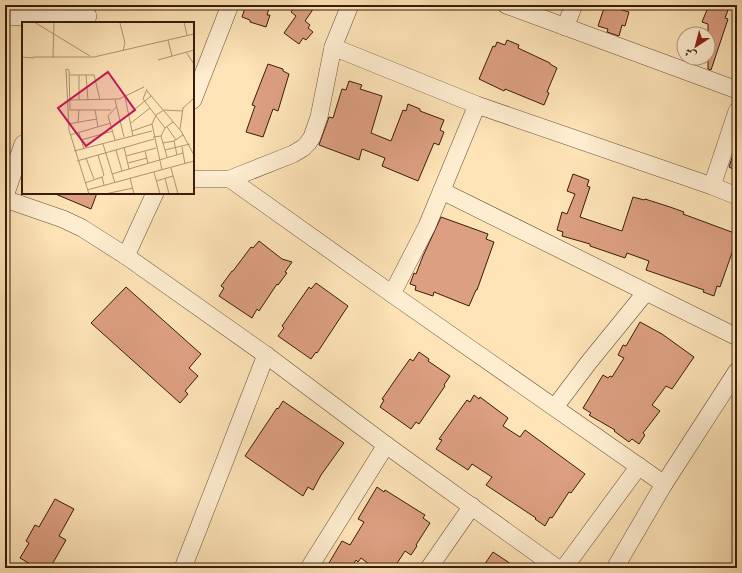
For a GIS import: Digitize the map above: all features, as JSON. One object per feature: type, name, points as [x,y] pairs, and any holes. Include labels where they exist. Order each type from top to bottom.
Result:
[{"type":"street","points":[[194,97],[230,5]]},
{"type":"street","points":[[194,179],[230,179],[293,154],[308,143],[312,137],[319,117],[333,47],[350,5]]},
{"type":"street","points":[[506,5],[737,90]]},
{"type":"street","points":[[565,27],[574,5]]},
{"type":"street","points":[[5,17],[88,15]]},
{"type":"street","points":[[333,47],[477,105],[737,196]]},
{"type":"street","points":[[392,294],[427,226],[477,105]]},
{"type":"street","points":[[712,186],[737,111]]},
{"type":"street","points":[[5,196],[22,147]]},
{"type":"street","points":[[230,179],[664,484]]},
{"type":"street","points":[[442,191],[737,337]]},
{"type":"street","points":[[126,256],[155,194]]},
{"type":"street","points":[[5,199],[63,219],[82,228],[126,256],[266,355],[386,445],[558,568]]},
{"type":"street","points":[[555,407],[589,362],[646,292]]},
{"type":"street","points":[[183,568],[266,355]]},
{"type":"street","points":[[602,568],[618,563],[664,484],[737,371]]},
{"type":"street","points":[[309,568],[386,445]]},
{"type":"street","points":[[564,568],[639,466]]},
{"type":"street","points":[[429,568],[472,506]]},
{"type":"building","points":[[246,5],[270,5],[267,15],[270,15],[266,27],[250,22],[250,20],[242,17]]},
{"type":"building","points":[[296,5],[316,5],[305,21],[310,25],[308,28],[313,32],[306,40],[303,38],[299,44],[284,33],[296,16],[291,12]]},
{"type":"building","points":[[605,5],[629,12],[625,26],[622,25],[619,36],[607,32],[608,29],[598,26]]},
{"type":"building","points":[[709,5],[730,5],[725,18],[728,19],[716,55],[716,26],[708,26],[708,24],[702,22]]},
{"type":"building","points":[[507,40],[519,45],[518,48],[550,63],[557,68],[547,92],[549,93],[544,105],[505,89],[504,91],[479,79],[493,46],[495,47],[497,42],[505,45]]},
{"type":"building","points":[[268,64],[283,69],[283,71],[289,74],[278,111],[273,109],[263,137],[246,132],[255,106],[252,105]]},
{"type":"building","points":[[708,66],[712,66],[711,70],[708,69]]},
{"type":"building","points":[[349,81],[362,85],[360,89],[382,96],[371,133],[391,141],[403,110],[406,111],[408,104],[420,109],[420,111],[444,120],[440,130],[444,132],[439,145],[434,143],[418,181],[382,166],[385,158],[362,149],[359,160],[319,145],[329,117],[333,118],[342,89],[346,90]]},
{"type":"building","points":[[737,143],[737,171],[729,167]]},
{"type":"building","points":[[573,174],[589,180],[587,186],[590,187],[580,217],[622,231],[633,197],[645,199],[670,207],[684,212],[683,214],[737,234],[737,251],[733,250],[720,287],[717,286],[714,296],[703,292],[704,290],[646,270],[649,261],[627,253],[625,258],[590,246],[590,244],[562,236],[563,232],[557,230],[562,212],[567,214],[575,194],[567,191]]},
{"type":"building","points":[[55,194],[97,194],[91,209]]},
{"type":"building","points":[[441,217],[488,234],[486,239],[494,242],[477,290],[469,306],[434,292],[433,296],[415,290],[416,286],[410,284],[414,273],[416,274]]},
{"type":"building","points":[[259,241],[282,259],[292,262],[285,272],[287,273],[278,285],[277,284],[259,311],[257,309],[252,318],[219,296],[224,288],[221,286],[251,247],[253,248]]},
{"type":"building","points":[[316,283],[348,306],[317,353],[316,352],[311,359],[278,336],[284,328],[282,326],[309,287],[311,289]]},
{"type":"building","points":[[126,287],[201,354],[189,368],[198,376],[185,391],[188,394],[180,403],[91,323]]},
{"type":"building","points":[[640,322],[662,334],[694,357],[672,389],[666,386],[652,405],[660,411],[643,433],[645,435],[639,444],[632,439],[629,442],[614,431],[615,430],[589,415],[591,413],[583,408],[603,375],[608,378],[610,376],[612,377],[624,358],[618,355],[623,345],[626,346]]},
{"type":"building","points":[[419,352],[429,359],[428,361],[450,376],[444,385],[445,386],[419,424],[416,422],[411,429],[380,407],[384,400],[382,399],[400,373],[410,359],[413,361]]},
{"type":"building","points":[[474,395],[479,399],[480,397],[508,418],[503,426],[520,437],[525,430],[585,474],[571,493],[569,492],[545,526],[535,519],[536,518],[486,485],[492,477],[472,464],[468,470],[436,449],[442,440],[439,439],[467,400],[470,402]]},
{"type":"building","points":[[283,401],[344,443],[321,475],[313,490],[308,487],[303,496],[245,456]]},
{"type":"building","points":[[377,487],[384,492],[385,490],[425,515],[423,518],[430,523],[416,545],[417,546],[411,555],[405,551],[394,568],[374,568],[361,558],[358,562],[356,560],[351,568],[326,568],[342,541],[350,545],[364,522],[358,519]]},
{"type":"building","points":[[55,499],[74,509],[59,536],[66,540],[50,568],[37,568],[20,558],[29,543],[26,541],[35,525],[39,527]]},
{"type":"building","points":[[493,552],[517,568],[482,568]]}]
